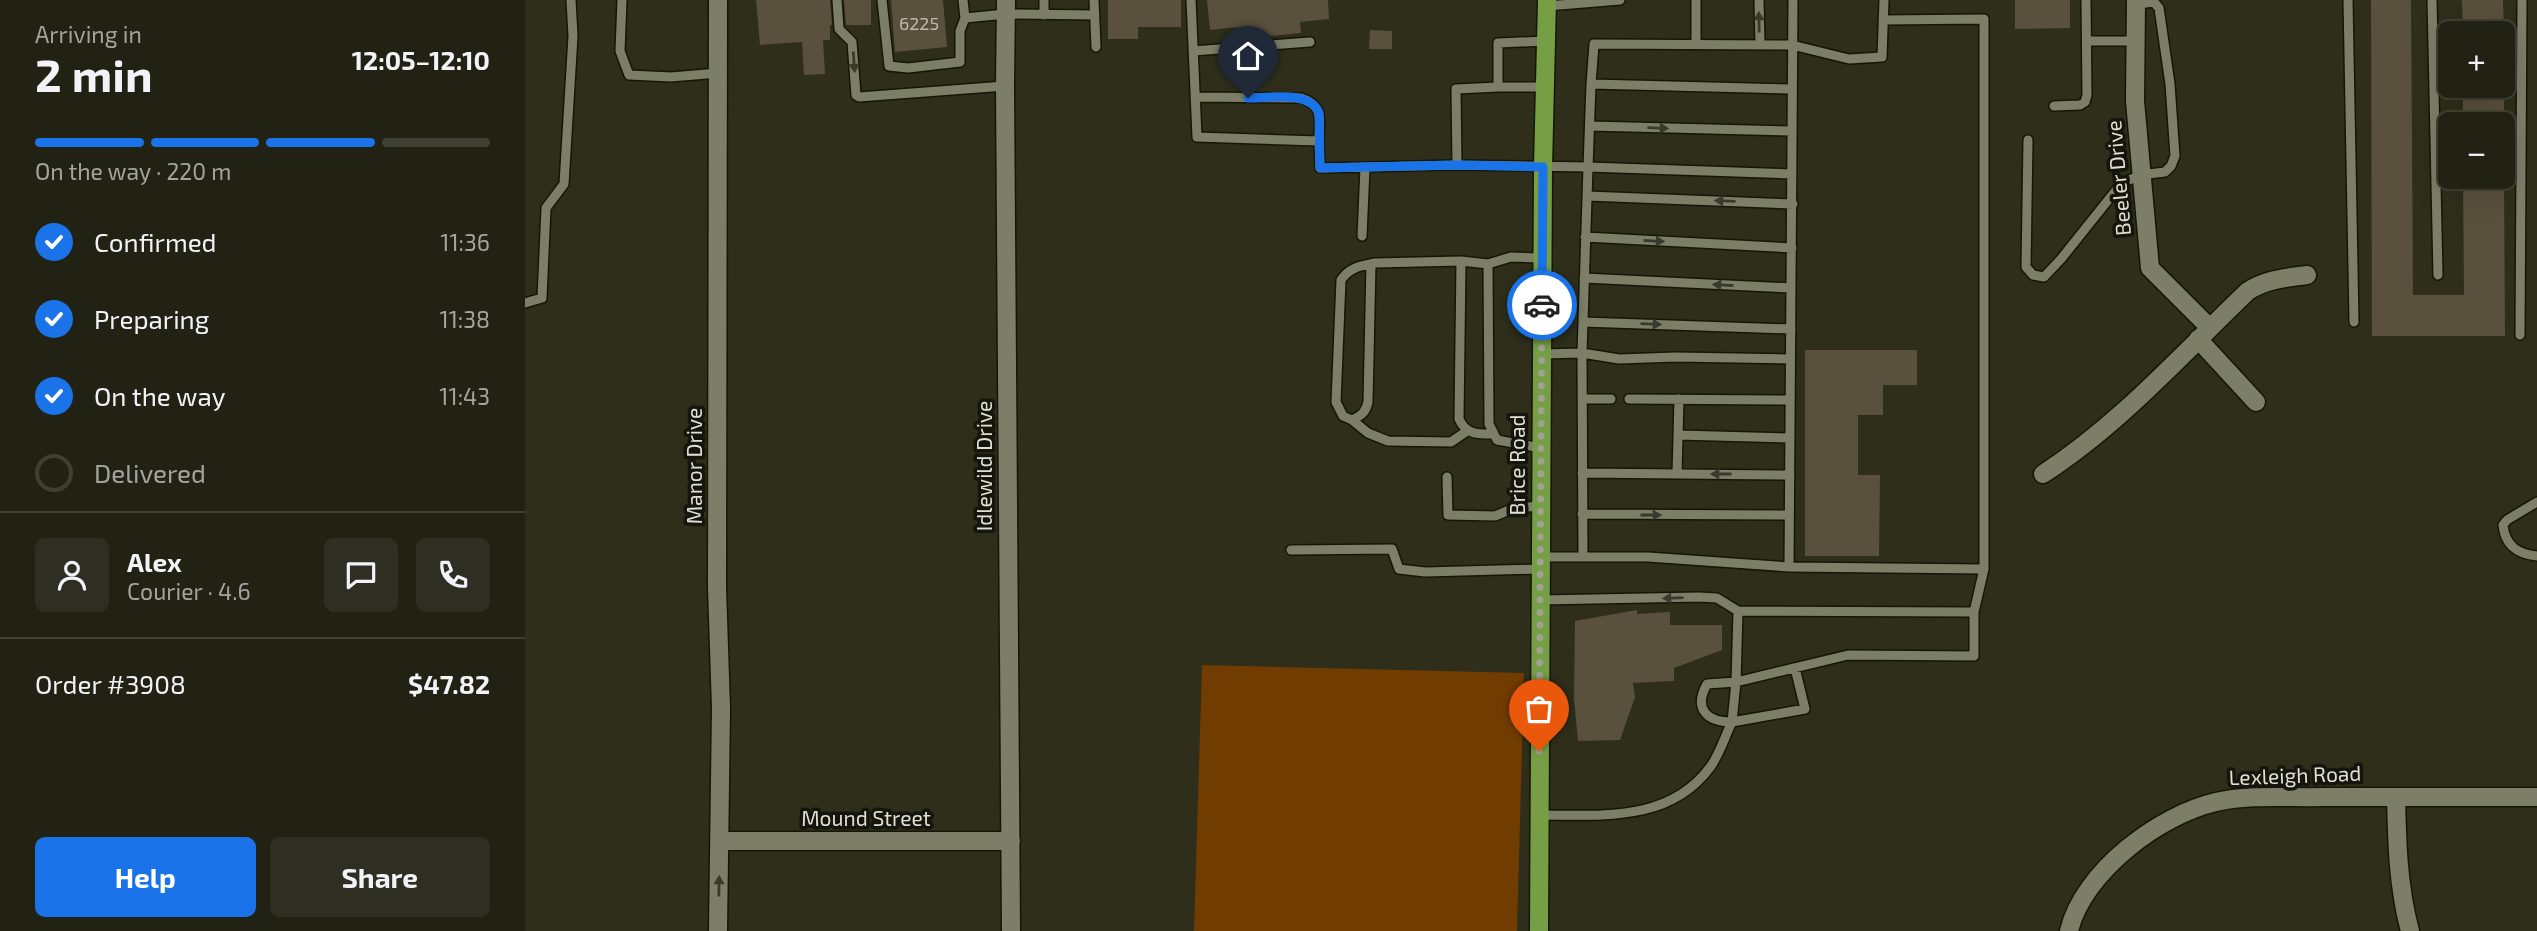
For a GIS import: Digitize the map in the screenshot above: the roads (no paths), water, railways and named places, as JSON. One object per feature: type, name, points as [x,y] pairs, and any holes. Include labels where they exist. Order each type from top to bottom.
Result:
[{"type":"main road","name":"Brice Road","points":[[1539,931],[1542,258],[1547,3]]},
{"type":"street","name":"Manor Drive","points":[[718,0],[717,587],[721,708],[718,931]]},
{"type":"street","name":"Beeler Drive","points":[[2136,2],[2135,101],[2150,268],[2256,402]]},
{"type":"street","name":"Idlewild Drive","points":[[1006,7],[1011,931]]},
{"type":"street","points":[[2043,474],[2073,454],[2111,421],[2248,291],[2262,283],[2307,275]]},
{"type":"street","points":[[2396,797],[2397,852],[2410,931]]},
{"type":"street","name":"Lexleigh Road","points":[[2069,931],[2072,920],[2096,880],[2128,847],[2146,833],[2186,812],[2217,802],[2250,798],[2537,797]]},
{"type":"street","name":"Mound Street","points":[[720,841],[1011,841]]},
{"type":"lane","points":[[525,303],[542,298],[546,208],[564,184],[573,36],[571,0]]},
{"type":"lane","points":[[622,0],[620,51],[629,75],[671,77],[718,73]]},
{"type":"lane","points":[[837,0],[839,29],[852,42],[856,95],[863,98],[1005,86]]},
{"type":"lane","points":[[882,0],[889,66],[908,68],[960,62],[960,31],[965,18],[963,0]]},
{"type":"lane","points":[[1044,0],[1044,15]]},
{"type":"lane","points":[[1094,0],[1096,47]]},
{"type":"lane","points":[[1191,0],[1197,137],[1319,141]]},
{"type":"lane","points":[[1547,3],[1620,0]]},
{"type":"lane","points":[[1696,0],[1696,44]]},
{"type":"lane","points":[[1759,0],[1760,45]]},
{"type":"lane","points":[[1789,567],[1793,0]]},
{"type":"lane","points":[[1583,557],[1582,353],[1594,44],[1792,45],[1849,59],[1882,57],[1884,0]]},
{"type":"lane","points":[[2053,106],[2080,106],[2085,102],[2086,0]]},
{"type":"lane","points":[[2348,0],[2354,322]]},
{"type":"lane","points":[[2432,0],[2438,275]]},
{"type":"lane","points":[[2521,335],[2522,0]]},
{"type":"lane","points":[[2028,140],[2026,267],[2033,275],[2043,277],[2061,259],[2121,184],[2140,174],[2165,172],[2175,156],[2170,84],[2159,8],[2154,2],[2136,2]]},
{"type":"lane","points":[[965,18],[1006,7],[1044,15],[1095,15]]},
{"type":"lane","points":[[1795,668],[1805,709],[1732,723],[1717,722],[1707,716],[1701,706],[1701,694],[1707,684],[1736,682],[1848,655],[1974,656],[1974,612],[1984,569],[1984,19],[1883,20]]},
{"type":"lane","points":[[1498,88],[1497,43],[1546,41]]},
{"type":"lane","points":[[2087,41],[2135,41]]},
{"type":"lane","points":[[1193,51],[1310,43]]},
{"type":"lane","points":[[1591,83],[1791,89]]},
{"type":"lane","points":[[1458,165],[1456,89],[1545,87]]},
{"type":"lane","points":[[1195,97],[1301,99],[1311,102],[1319,113],[1320,168],[1458,165],[1792,174]]},
{"type":"lane","points":[[1590,126],[1792,131]]},
{"type":"lane","points":[[1362,236],[1365,167]]},
{"type":"lane","points":[[1587,196],[1793,204]]},
{"type":"lane","points":[[1585,237],[1791,248]]},
{"type":"lane","points":[[1467,431],[1451,442],[1388,441],[1368,433],[1343,416],[1336,402],[1341,280],[1348,271],[1371,264],[1461,261],[1488,264],[1511,257],[1542,258]]},
{"type":"lane","points":[[1461,261],[1459,419],[1463,428],[1471,433],[1494,434]]},
{"type":"lane","points":[[1352,420],[1360,416],[1368,402],[1371,264]]},
{"type":"lane","points":[[1488,264],[1489,424],[1497,440],[1541,448]]},
{"type":"lane","points":[[1584,278],[1791,288]]},
{"type":"lane","points":[[1583,322],[1791,329]]},
{"type":"lane","points":[[1542,354],[1582,353],[1619,359],[1790,359]]},
{"type":"lane","points":[[1582,399],[1611,399]]},
{"type":"lane","points":[[1629,399],[1790,400]]},
{"type":"lane","points":[[1677,474],[1679,399]]},
{"type":"lane","points":[[1678,435],[1790,438]]},
{"type":"lane","points":[[1582,473],[1790,475]]},
{"type":"lane","points":[[1447,477],[1448,515],[1495,516],[1514,508],[1541,506]]},
{"type":"lane","points":[[2537,502],[2503,525],[2507,542],[2515,550],[2524,555],[2537,556]]},
{"type":"lane","points":[[1583,514],[1790,515]]},
{"type":"lane","points":[[1291,550],[1392,549],[1399,569],[1425,572],[1583,557],[1703,560],[1789,567],[1984,569]]},
{"type":"lane","points":[[1540,600],[1699,597],[1717,598],[1738,611],[1974,612]]},
{"type":"lane","points":[[1538,815],[1634,812],[1661,806],[1687,792],[1711,765],[1732,723],[1738,611]]}]
